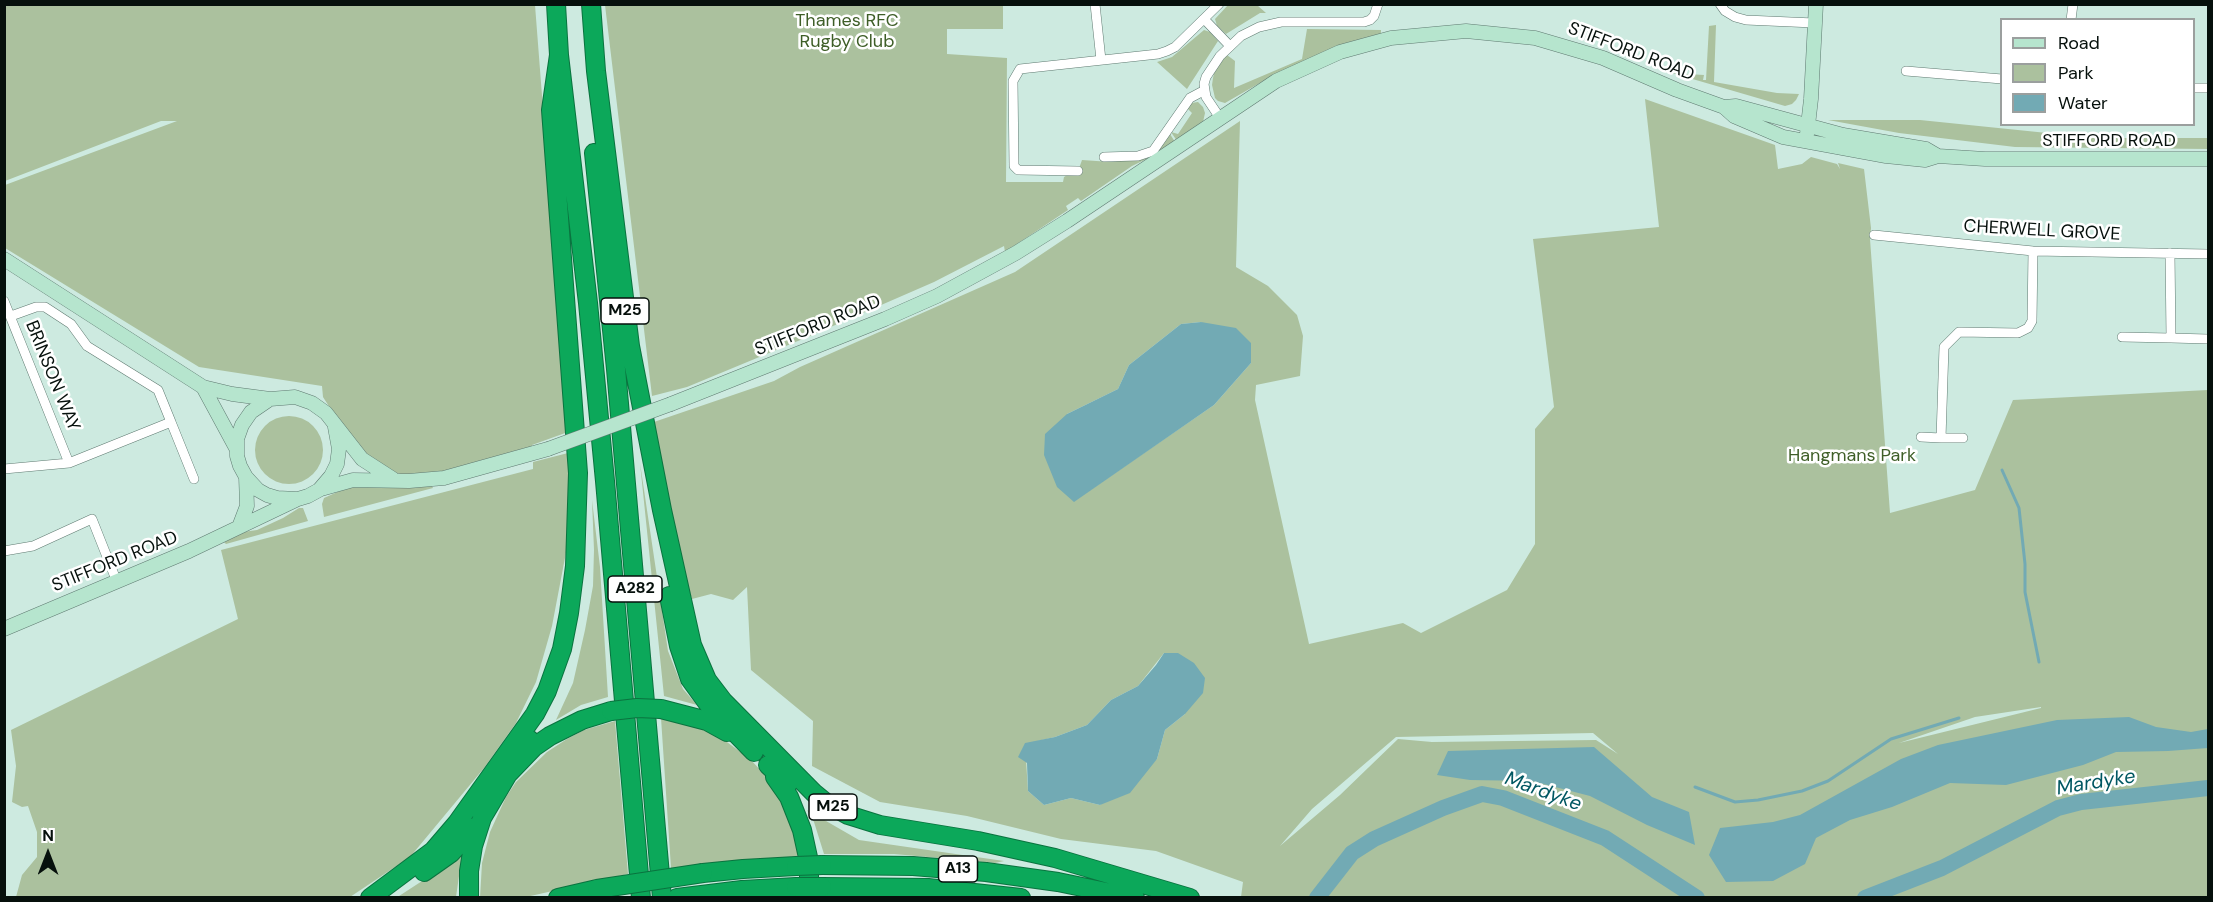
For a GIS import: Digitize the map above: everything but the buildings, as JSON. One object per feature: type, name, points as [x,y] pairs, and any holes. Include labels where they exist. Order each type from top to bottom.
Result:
[{"type":"highway","name":"M25","points":[[556,4],[559,55],[588,303],[604,469],[640,897]]},
{"type":"highway","name":"M25","points":[[579,4],[626,485]]},
{"type":"highway","name":"M25","points":[[591,4],[596,71],[630,346],[662,510],[692,645],[706,680],[723,701],[814,793],[848,815],[880,825],[978,841],[1055,858],[1075,866]]},
{"type":"highway","name":"M25","points":[[369,897],[433,852],[458,823],[535,714],[547,691],[562,649],[575,566],[578,473],[551,110],[559,55]]},
{"type":"highway","name":"M25","points":[[508,774],[543,722],[557,695],[571,652],[581,593],[585,536],[585,454],[573,186]]},
{"type":"highway","name":"M25","points":[[608,292],[638,427],[682,658],[690,679],[701,697],[761,759]]},
{"type":"highway","name":"A282","points":[[626,485],[662,897]]},
{"type":"highway","points":[[382,897],[451,853],[461,844],[482,818],[508,774],[534,747],[582,720],[611,711],[637,708],[661,709],[707,722],[732,735],[813,807],[829,818],[858,831],[1075,866],[1190,897]]},
{"type":"highway","points":[[761,759],[789,797],[802,830],[809,862],[809,890]]},
{"type":"highway","points":[[469,897],[470,861],[482,818]]},
{"type":"highway","name":"A13","points":[[558,897],[597,889],[742,868],[822,865],[913,866],[986,872],[1058,882],[1135,897]]},
{"type":"highway","name":"A13","points":[[677,897],[809,890],[928,888],[1021,897]]},
{"type":"main road","points":[[1806,142],[1809,126],[1816,4]]},
{"type":"main road","name":"STIFFORD ROAD","points":[[319,490],[353,480],[409,481],[444,478],[548,448],[671,404],[885,319],[977,275],[1067,221],[1276,81],[1340,52],[1391,38],[1457,31],[1506,34],[1556,43],[1603,58],[1677,90],[1724,107],[1734,116],[1765,130],[1806,142],[1886,156],[1925,160],[1938,156],[1984,159],[2208,159]]},
{"type":"main road","name":"STIFFORD ROAD","points":[[1724,107],[1736,106],[1843,135],[1926,149],[1938,156]]},
{"type":"main road","points":[[4,259],[203,387],[270,399],[296,397],[312,403],[326,413],[362,459],[393,479]]},
{"type":"main road","points":[[203,387],[236,448],[240,466],[246,477],[258,490],[267,495],[298,499],[319,490],[331,476],[337,464],[339,449],[335,427]]},
{"type":"main road","points":[[236,448],[242,425],[251,412],[270,399]]},
{"type":"main road","points":[[239,527],[247,506],[246,477]]},
{"type":"main road","name":"STIFFORD ROAD","points":[[4,629],[39,612],[117,582],[298,499]]},
{"type":"street","points":[[1095,4],[1101,60]]},
{"type":"street","points":[[1078,171],[1018,170],[1014,166],[1014,81],[1020,69],[1167,51],[1175,47],[1219,4]]},
{"type":"street","points":[[1220,118],[1206,98],[1206,77],[1230,46],[1250,31],[1270,24],[1291,22],[1354,23],[1370,20],[1377,12],[1378,4]]},
{"type":"street","points":[[1720,4],[1725,11],[1746,20],[1814,22]]},
{"type":"street","points":[[1204,19],[1230,46]]},
{"type":"street","points":[[1906,71],[2000,80]]},
{"type":"street","points":[[1104,158],[1138,156],[1153,151],[1190,98],[1205,90]]},
{"type":"street","name":"CHERWELL GROVE","points":[[1874,235],[2032,251],[2208,254]]},
{"type":"street","points":[[1941,438],[1944,347],[1959,332],[2018,333],[2028,328],[2032,321],[2032,251]]},
{"type":"street","points":[[2170,253],[2171,338]]},
{"type":"street","name":"BRINSON WAY","points":[[4,301],[69,463]]},
{"type":"street","points":[[11,316],[36,306],[45,306],[71,324],[87,346],[158,390],[194,479]]},
{"type":"street","points":[[2121,337],[2208,339]]},
{"type":"street","points":[[4,469],[69,463],[171,423]]},
{"type":"street","points":[[1921,437],[1963,438]]},
{"type":"street","points":[[4,551],[33,546],[92,519],[117,582]]},
{"type":"green space","points":[[4,5],[535,5],[568,432],[532,445],[532,448],[439,472],[405,475],[392,472],[369,459],[339,422],[323,397],[322,386],[199,367],[5,248],[5,185],[177,121],[161,121],[5,181]]},
{"type":"green space","name":"Thames RFC Rugby Club","points":[[605,5],[1003,5],[1003,29],[947,29],[947,54],[1007,58],[1006,182],[1063,182],[1064,177],[1069,174],[1077,174],[1082,160],[1111,162],[1144,157],[1170,134],[1175,142],[1161,152],[1132,166],[1081,201],[1078,198],[1066,206],[1068,210],[1005,252],[1004,246],[934,282],[810,336],[687,387],[652,396]]},
{"type":"green space","points":[[1228,5],[1257,5],[1266,13],[1260,13],[1226,34],[1217,26],[1215,19]]},
{"type":"green space","points":[[1716,25],[1714,82],[1777,93],[1799,94],[1796,100],[1785,106],[1672,73],[1704,75],[1703,80],[1706,80],[1709,26]]},
{"type":"green space","points":[[1307,29],[1381,30],[1381,35],[1303,62],[1225,103],[1215,98],[1212,85],[1215,69],[1227,55],[1235,61],[1234,88],[1302,59]]},
{"type":"green space","points":[[1204,30],[1210,32],[1218,41],[1187,89],[1157,62],[1172,57]]},
{"type":"green space","name":"Hangmans Park","points":[[1645,99],[1775,145],[1778,169],[1802,164],[1811,157],[1837,164],[1840,169],[1838,163],[1864,169],[1871,228],[1890,513],[1975,490],[2013,400],[2208,390],[2208,897],[1241,897],[1243,882],[1156,851],[1061,839],[967,816],[880,802],[812,766],[813,721],[751,670],[747,587],[733,600],[711,594],[692,599],[677,552],[651,423],[774,381],[800,367],[1015,272],[1240,121],[1236,267],[1268,286],[1297,315],[1303,336],[1300,376],[1256,385],[1255,400],[1309,644],[1403,623],[1421,633],[1507,590],[1535,544],[1535,429],[1554,407],[1533,239],[1659,227]],"holes":[[[1201,322],[1251,363],[1214,405],[1074,501],[1067,414],[1118,389],[1129,365],[1181,324]],[[1164,653],[1185,714],[1165,730],[1157,759],[1100,805],[1071,798],[1044,805],[1028,791],[1025,744],[1055,737],[1087,725],[1111,700],[1138,686]],[[2041,707],[1899,743],[1975,717]],[[1593,733],[1618,754],[1596,740],[1432,742],[1398,739],[1340,795],[1280,846],[1312,809],[1396,737]]]},
{"type":"green space","points":[[1198,102],[1205,113],[1203,122],[1177,141],[1171,132],[1178,134],[1192,113],[1187,108],[1191,103]]},
{"type":"green space","points":[[1828,120],[1920,120],[2096,138],[2208,138],[2208,149],[2015,147],[1899,133]]},
{"type":"green space","points":[[289,416],[302,419],[313,426],[320,437],[323,450],[320,463],[313,474],[302,481],[289,484],[276,481],[265,474],[258,463],[255,450],[258,437],[265,426],[276,419]]},
{"type":"green space","points":[[568,453],[568,542],[552,626],[536,682],[516,723],[484,768],[410,857],[350,897],[16,897],[22,875],[37,857],[37,832],[28,806],[22,807],[12,802],[16,766],[11,730],[238,619],[221,550],[533,469],[533,462]]},
{"type":"green space","points":[[640,463],[668,651],[683,689],[697,705],[664,696]]},
{"type":"green space","points":[[353,485],[432,486],[433,488],[324,517],[322,504],[324,498]]},
{"type":"green space","points":[[592,500],[600,567],[608,697],[581,705],[556,720],[573,683],[593,586]]},
{"type":"green space","points":[[303,508],[308,521],[226,544],[223,541],[243,532],[257,530]]},
{"type":"green space","points":[[661,718],[697,726],[716,734],[750,759],[764,774],[792,822],[798,857],[671,868]]},
{"type":"green space","points":[[615,721],[628,874],[526,897],[480,898],[482,863],[490,832],[506,797],[516,782],[547,752],[567,739],[584,730]]},
{"type":"green space","points":[[807,810],[859,840],[1004,861],[995,863],[894,854],[824,854],[814,822]]},
{"type":"green space","points":[[462,855],[456,897],[396,898]]},
{"type":"water","points":[[1201,322],[1236,328],[1251,343],[1251,363],[1214,405],[1074,502],[1057,487],[1044,455],[1045,434],[1067,414],[1118,389],[1129,365],[1181,324]]},
{"type":"water","points":[[1164,653],[1178,653],[1194,663],[1205,678],[1203,693],[1185,714],[1165,730],[1157,759],[1130,793],[1100,805],[1071,798],[1044,805],[1028,791],[1027,763],[1018,757],[1025,743],[1055,737],[1087,725],[1111,700],[1138,686]]},
{"type":"water","points":[[2129,717],[2156,727],[2191,732],[2208,729],[2208,748],[2116,752],[2083,765],[2006,785],[1950,783],[1892,807],[1850,820],[1816,838],[1805,864],[1773,881],[1726,882],[1709,855],[1720,828],[1773,822],[1800,815],[1901,759],[1938,745],[2057,720]]},
{"type":"water","points":[[1594,747],[1652,797],[1689,812],[1695,845],[1647,825],[1590,796],[1532,781],[1470,780],[1437,775],[1448,751]]},
{"type":"waterway","points":[[2002,470],[2019,508],[2025,564],[2025,592],[2039,662]]},
{"type":"waterway","points":[[1695,787],[1735,802],[1802,791],[1828,781],[1891,739],[1959,718]]},
{"type":"waterway","name":"Mardyke","points":[[1865,898],[1942,868],[2058,808],[2081,802],[2208,788]]},
{"type":"waterway","name":"Mardyke","points":[[1317,898],[1352,853],[1374,839],[1443,808],[1482,794],[1503,798],[1605,838],[1697,898]]}]
